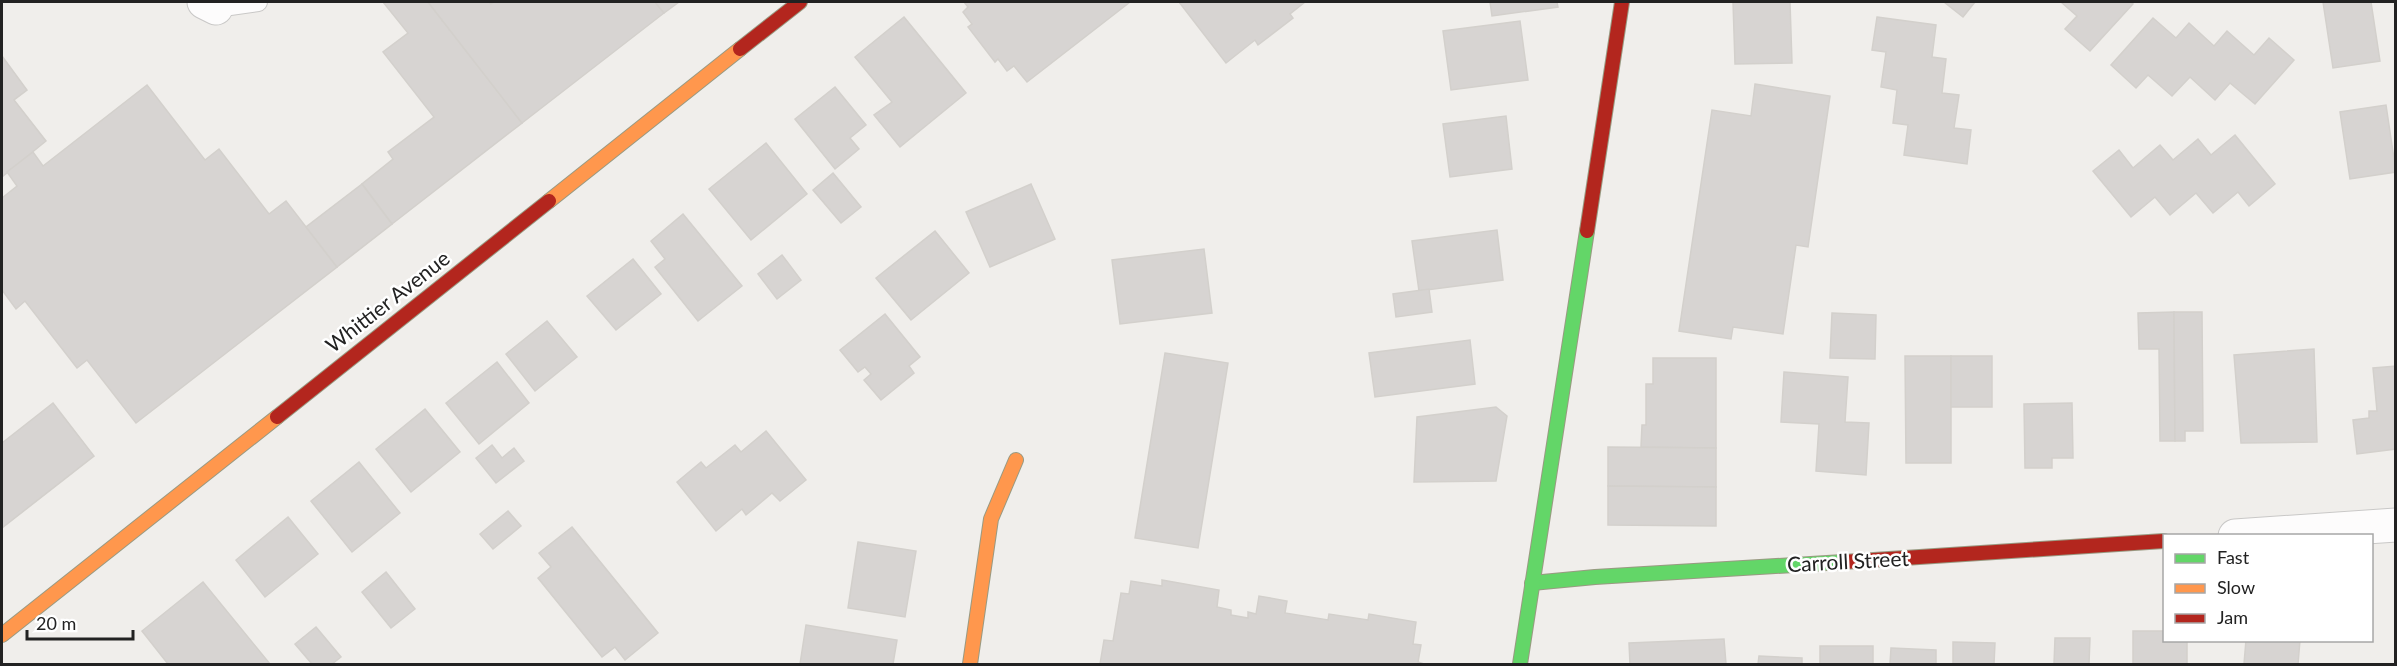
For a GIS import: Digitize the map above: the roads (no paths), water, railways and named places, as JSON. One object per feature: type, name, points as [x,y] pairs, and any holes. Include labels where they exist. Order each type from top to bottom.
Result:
[{"type":"street","name":"Whittier Avenue","points":[[2,635],[800,2]]},
{"type":"street","points":[[1520,664],[1622,2]]},
{"type":"street","points":[[970,664],[991,519],[1016,460]]},
{"type":"street","points":[[2264,534],[2396,525]]},
{"type":"street","name":"Carroll Street","points":[[1532,582],[2163,541]]},
{"type":"lane","points":[[210,5],[258,2]]}]
